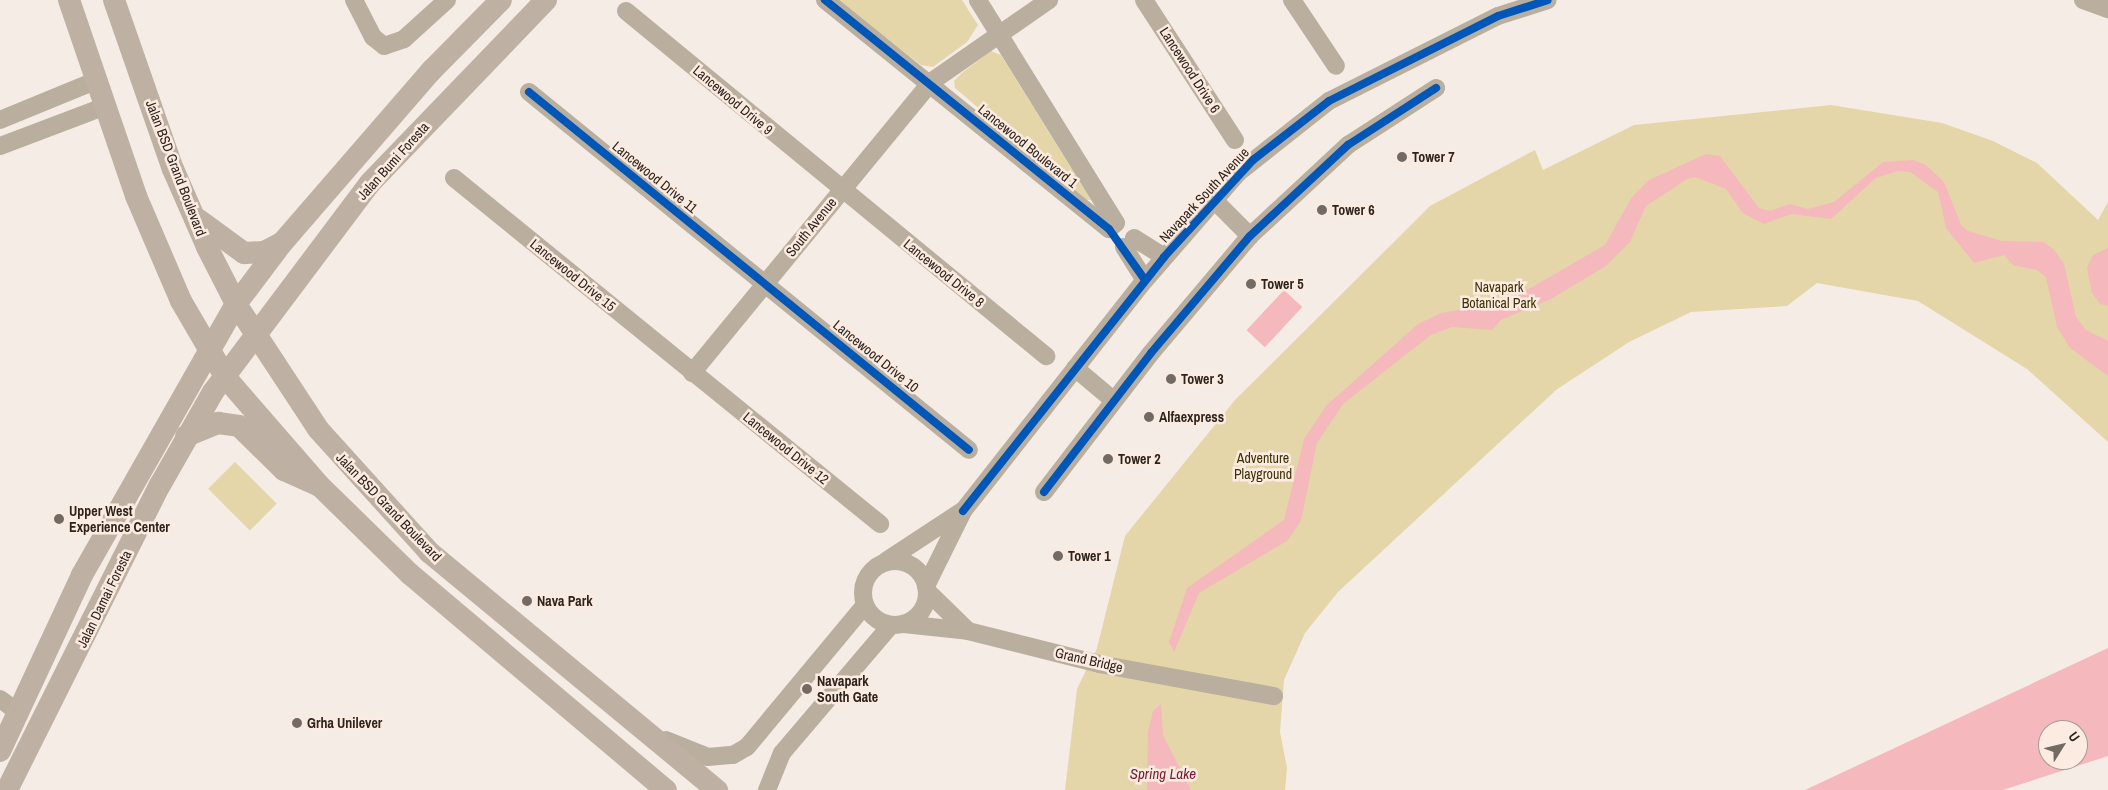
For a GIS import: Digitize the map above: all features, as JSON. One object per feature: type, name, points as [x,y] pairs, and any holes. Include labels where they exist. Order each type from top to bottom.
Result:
[{"type":"main road","points":[[69,0],[103,107],[181,301],[226,378],[320,486],[410,574],[666,790]]},
{"type":"main road","name":"Jalan BSD Grand Boulevard","points":[[114,0],[191,213],[236,304],[255,336],[340,458],[413,537],[717,790]]},
{"type":"main road","name":"Jalan Bumi Foresta","points":[[236,304],[282,243],[432,70],[502,0]]},
{"type":"main road","name":"Jalan Bumi Foresta","points":[[255,336],[370,183],[546,0]]},
{"type":"main road","points":[[191,213],[227,245],[244,253],[264,252],[282,243]]},
{"type":"main road","name":"Jalan Damai Foresta","points":[[0,748],[19,713],[82,575],[175,417],[207,348],[236,304]]},
{"type":"main road","name":"Jalan Damai Foresta","points":[[7,790],[185,437],[255,336]]},
{"type":"main road","points":[[185,437],[218,423],[239,426],[284,470],[320,486]]},
{"type":"street","points":[[354,0],[373,37],[384,46],[404,39],[447,0]]},
{"type":"street","name":"Lancewood Boulevard 1","points":[[825,0],[1113,226],[978,0]]},
{"type":"street","name":"South Avenue","points":[[692,373],[930,82],[998,32],[1049,0]]},
{"type":"street","name":"Lancewood Drive 6","points":[[1144,0],[1235,140]]},
{"type":"street","points":[[1292,0],[1336,66]]},
{"type":"street","name":"Navapark South Avenue","points":[[926,588],[963,511],[1164,257],[1214,200],[1253,160],[1329,101],[1498,16],[1548,0]]},
{"type":"street","points":[[2083,0],[2108,9]]},
{"type":"street","name":"Lancewood Drive 9","points":[[626,10],[841,190]]},
{"type":"street","points":[[0,120],[95,82]]},
{"type":"street","points":[[1044,492],[1113,400],[1250,236],[1348,145],[1436,88]]},
{"type":"street","name":"Lancewood Drive 11","points":[[529,92],[766,282]]},
{"type":"street","points":[[0,146],[103,107]]},
{"type":"street","points":[[27,110],[41,119],[37,133]]},
{"type":"street","name":"Lancewood Drive 15","points":[[454,178],[692,373]]},
{"type":"street","name":"Lancewood Drive 8","points":[[841,190],[1046,356]]},
{"type":"street","points":[[1214,200],[1250,236]]},
{"type":"street","points":[[1146,280],[1129,242],[1164,257]]},
{"type":"street","name":"Lancewood Drive 10","points":[[766,282],[970,450]]},
{"type":"street","points":[[1075,368],[1113,400]]},
{"type":"street","name":"Lancewood Drive 12","points":[[692,373],[880,524]]},
{"type":"street","name":"Navapark South Avenue","points":[[882,563],[963,511]]},
{"type":"street","points":[[898,624],[875,618],[865,605],[864,583],[882,563],[910,564],[926,588],[968,631]]},
{"type":"street","points":[[767,790],[772,769],[807,720],[840,681],[898,624],[920,613],[926,588]]},
{"type":"street","points":[[640,724],[690,752],[722,758],[747,747],[865,605]]},
{"type":"street","name":"Grand Bridge","points":[[898,624],[968,631],[1099,664],[1274,696]]},
{"type":"street","points":[[818,663],[840,681]]},
{"type":"street","points":[[0,699],[19,713]]},
{"type":"street","points":[[785,702],[807,720]]},
{"type":"green space","points":[[836,0],[962,0],[978,25],[967,42],[933,67],[921,65]]},
{"type":"green space","points":[[991,51],[1001,55],[1091,200],[1086,200],[955,88],[954,81]]},
{"type":"green space","name":"Navapark Botanical Park","points":[[1831,105],[1942,123],[1993,141],[2037,163],[2098,220],[2108,202],[2108,442],[2027,369],[1918,301],[1817,283],[1787,306],[1691,312],[1629,342],[1556,390],[1338,592],[1305,633],[1284,680],[1280,732],[1287,768],[1285,790],[1065,790],[1077,689],[1097,648],[1125,536],[1235,400],[1430,206],[1535,150],[1543,170],[1634,125]]},
{"type":"green space","points":[[235,462],[277,504],[250,531],[208,489]]},
{"type":"water","points":[[1706,154],[1720,156],[1759,208],[1770,211],[1790,204],[1808,209],[1834,202],[1883,162],[1913,160],[1926,165],[1944,182],[1961,225],[1968,231],[2002,241],[2044,242],[2055,251],[2064,264],[2076,317],[2086,330],[2108,341],[2108,376],[2070,348],[2057,327],[2046,277],[2037,270],[2013,265],[2004,255],[1974,263],[1946,228],[1938,192],[1910,172],[1898,171],[1876,178],[1831,219],[1791,214],[1764,224],[1743,213],[1726,189],[1695,177],[1687,179],[1646,206],[1630,242],[1606,266],[1551,299],[1501,320],[1492,330],[1452,327],[1431,335],[1343,404],[1317,443],[1301,521],[1287,541],[1199,593],[1174,652],[1169,642],[1187,588],[1284,520],[1304,439],[1326,406],[1418,324],[1441,313],[1506,302],[1605,245],[1632,197],[1649,180]]},
{"type":"water","points":[[2108,248],[2108,306],[2100,304],[2092,293],[2087,268],[2093,255]]},
{"type":"water","points":[[1284,290],[1302,307],[1265,347],[1246,330]]},
{"type":"water","points":[[2108,648],[2108,756],[2088,762],[2088,720],[2038,720],[2038,770],[2065,770],[2003,790],[1805,790]]},
{"type":"water","name":"Spring Lake","points":[[1161,704],[1163,735],[1191,790],[1147,790],[1148,731],[1153,711]]},
{"type":"cycle path","points":[[825,0],[1109,229],[1145,280]]},
{"type":"cycle path","points":[[963,511],[1164,257],[1253,160],[1329,101],[1498,16],[1548,0]]},
{"type":"cycle path","points":[[1044,492],[1151,353],[1250,236],[1348,145],[1436,88]]},
{"type":"cycle path","points":[[529,92],[969,450]]},
{"type":"place","name":"Tower 7","points":[[1402,157]]},
{"type":"place","name":"Tower 6","points":[[1322,210]]},
{"type":"place","name":"Tower 5","points":[[1251,284]]},
{"type":"place","name":"Tower 3","points":[[1171,379]]},
{"type":"place","name":"Alfaexpress","points":[[1149,417]]},
{"type":"place","name":"Tower 2","points":[[1108,459]]},
{"type":"place","name":"Upper West Experience Center","points":[[59,519]]},
{"type":"place","name":"Tower 1","points":[[1058,556]]},
{"type":"place","name":"Nava Park","points":[[527,601]]},
{"type":"place","name":"Navapark South Gate","points":[[807,689]]},
{"type":"place","name":"Grha Unilever","points":[[297,723]]},
{"type":"park label","name":"Adventure Playground","points":[[1263,466]]}]
